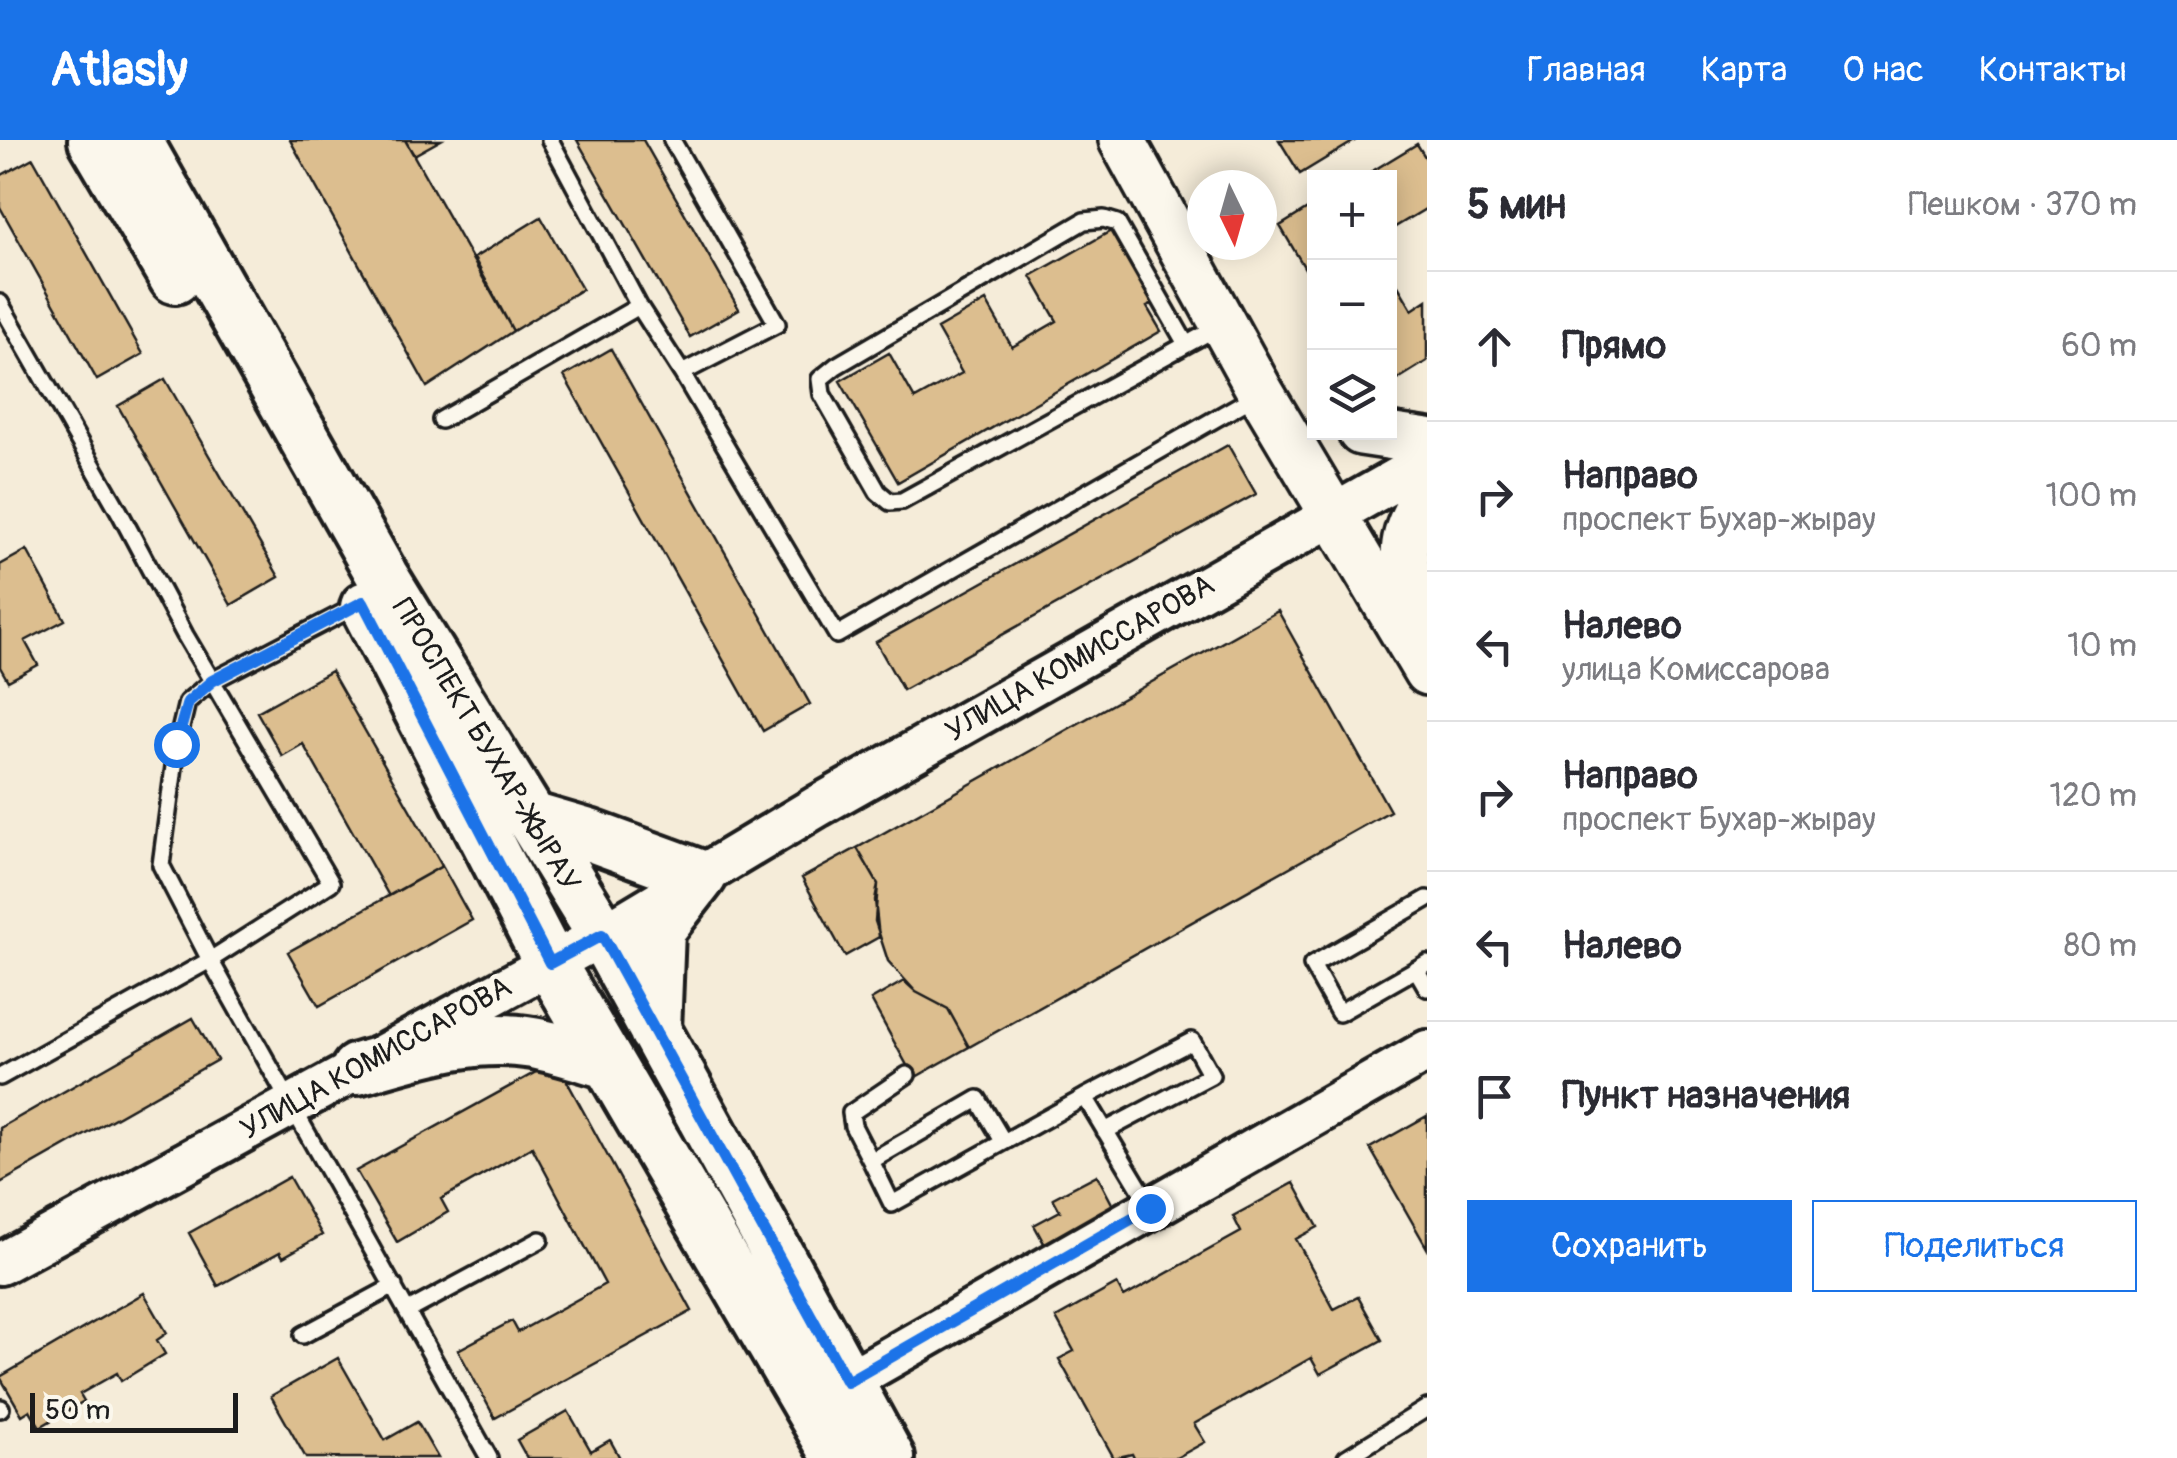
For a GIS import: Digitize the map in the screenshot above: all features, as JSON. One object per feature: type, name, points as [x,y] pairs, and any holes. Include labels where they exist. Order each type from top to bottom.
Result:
[{"type":"main road","name":"ПРОСПЕКТ БУХАР-ЖЫРАУ","points":[[94,140],[363,602],[550,963],[608,1062],[863,1453]]},
{"type":"main road","name":"ПРОСПЕКТ БУХАР-ЖЫРАУ","points":[[136,140],[383,578],[602,935],[847,1382],[863,1453]]},
{"type":"main road","points":[[1122,140],[1228,355],[1335,514],[1426,671]]},
{"type":"main road","points":[[1228,355],[1307,409]]},
{"type":"main road","points":[[1397,437],[1427,442]]},
{"type":"main road","points":[[1426,671],[1424,628],[1408,584],[1403,556],[1407,532],[1427,494]]},
{"type":"main road","points":[[530,818],[701,876],[658,930],[655,1031]]},
{"type":"main road","points":[[357,1069],[441,1045],[484,1040],[530,1042],[608,1062]]},
{"type":"street","name":"УЛИЦА КОМИССАРОВА","points":[[0,1264],[602,935],[1427,462]]},
{"type":"street","points":[[847,1382],[1427,1051]]},
{"type":"lane","points":[[550,140],[640,306],[836,635],[1228,355]]},
{"type":"lane","points":[[672,140],[777,324],[682,373]]},
{"type":"lane","points":[[1104,219],[1116,224],[1228,355],[902,501],[890,502],[878,492],[822,394],[820,379],[1084,221],[1104,219]]},
{"type":"lane","points":[[0,303],[212,681],[331,883],[210,960],[0,1078]]},
{"type":"lane","points":[[441,420],[640,306]]},
{"type":"lane","points":[[363,602],[212,681],[188,702],[176,744],[161,865],[290,1105],[489,1458]]},
{"type":"lane","points":[[1427,899],[1312,965],[1339,1013],[1422,966],[1427,988]]},
{"type":"lane","points":[[907,1074],[851,1113],[853,1126],[892,1204],[1192,1041],[1210,1075],[1106,1132]]},
{"type":"lane","points":[[1085,1096],[1150,1208]]},
{"type":"lane","points":[[871,1161],[978,1100],[1003,1141]]},
{"type":"lane","points":[[408,1312],[540,1240]]},
{"type":"lane","points":[[303,1334],[394,1286]]},
{"type":"lane","points":[[1346,1458],[1427,1408]]},
{"type":"building","points":[[290,140],[405,140],[513,331],[427,387]]},
{"type":"building","points":[[405,140],[441,140],[414,155]]},
{"type":"building","points":[[577,140],[643,140],[739,309],[690,337]]},
{"type":"building","points":[[1279,140],[1356,140],[1300,174]]},
{"type":"building","points":[[1417,144],[1427,160],[1427,208],[1397,226],[1397,170],[1374,170]]},
{"type":"building","points":[[33,158],[143,354],[97,380],[0,207],[0,176]]},
{"type":"building","points":[[1307,209],[1307,272],[1280,226]]},
{"type":"building","points":[[541,217],[582,289],[513,331],[474,258]]},
{"type":"building","points":[[1111,231],[1153,304],[1147,307],[1161,331],[898,482],[840,381],[889,353],[915,399],[962,373],[937,329],[986,301],[1012,347],[1057,321],[1031,276]]},
{"type":"building","points":[[1397,284],[1412,310],[1427,300],[1427,361],[1397,380]]},
{"type":"building","points":[[611,349],[810,704],[763,731],[564,376]]},
{"type":"building","points":[[165,379],[279,577],[231,605],[118,406]]},
{"type":"building","points":[[1228,445],[1256,494],[903,690],[876,642]]},
{"type":"building","points":[[27,550],[65,620],[25,641],[38,665],[8,681],[0,667],[0,565]]},
{"type":"building","points":[[1278,611],[1390,811],[969,1047],[948,1009],[916,992],[888,961],[875,921],[878,884],[857,848]]},
{"type":"building","points":[[331,671],[442,866],[389,896],[303,744],[282,756],[257,712]]},
{"type":"building","points":[[857,848],[878,884],[875,900],[879,937],[845,956],[802,878]]},
{"type":"building","points":[[442,866],[472,920],[319,1006],[288,952]]},
{"type":"building","points":[[904,981],[948,1009],[969,1047],[914,1078],[871,1000]]},
{"type":"building","points":[[193,1018],[217,1060],[0,1183],[0,1128]]},
{"type":"building","points":[[556,1061],[692,1311],[495,1418],[458,1350],[512,1321],[518,1332],[605,1284],[532,1147],[441,1199],[448,1212],[397,1242],[356,1171]]},
{"type":"building","points":[[1427,1116],[1427,1248],[1370,1148]]},
{"type":"building","points":[[1097,1175],[1119,1217],[1073,1230],[1045,1245],[1034,1225],[1060,1211],[1053,1198]]},
{"type":"building","points":[[289,1177],[322,1235],[283,1257],[280,1252],[218,1286],[189,1233]]},
{"type":"building","points":[[1294,1183],[1318,1227],[1296,1239],[1334,1309],[1358,1297],[1382,1340],[1320,1374],[1311,1358],[1194,1424],[1205,1442],[1176,1458],[1134,1458],[1132,1454],[1114,1458],[1059,1359],[1074,1351],[1056,1318],[1117,1284],[1124,1297],[1241,1232],[1233,1216]]},
{"type":"building","points":[[144,1293],[167,1333],[157,1340],[165,1354],[121,1381],[117,1373],[80,1394],[84,1401],[40,1427],[30,1410],[22,1415],[0,1377]]},
{"type":"building","points":[[338,1358],[385,1440],[417,1422],[438,1458],[306,1458],[271,1396]]},
{"type":"building","points":[[568,1411],[591,1451],[610,1440],[620,1458],[527,1458],[517,1440]]},
{"type":"route","points":[[176,744],[188,702],[212,681],[363,602],[550,963],[602,935],[847,1382],[1150,1208]]}]
